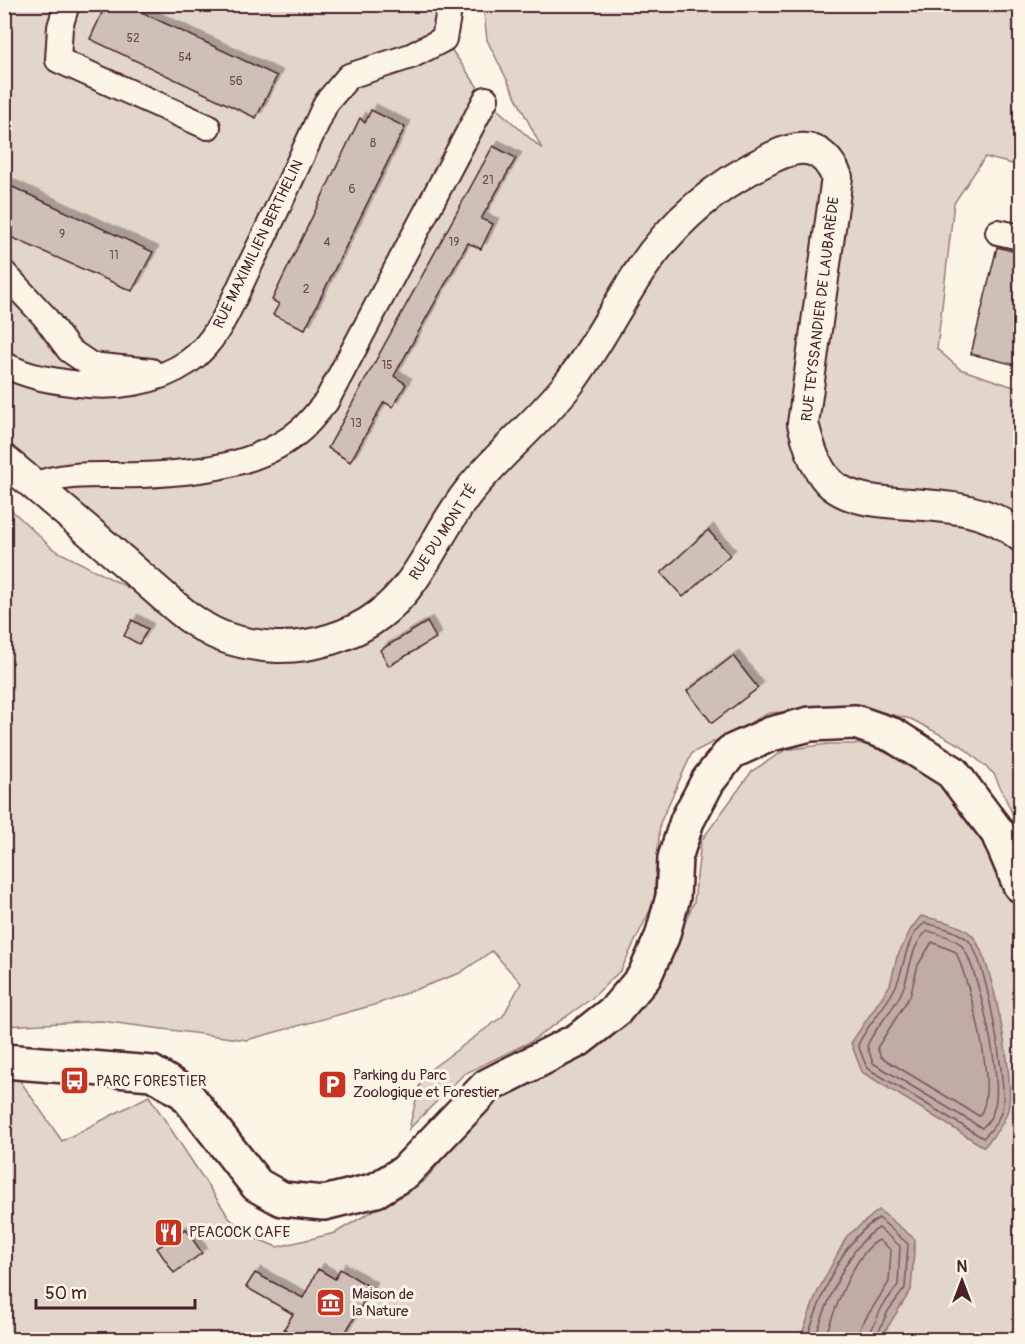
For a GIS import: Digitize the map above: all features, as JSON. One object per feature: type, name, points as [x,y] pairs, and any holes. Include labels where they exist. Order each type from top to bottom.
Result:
[{"type":"main road","points":[[4,1061],[152,1073],[185,1093],[257,1185],[282,1199],[324,1203],[376,1190],[405,1172],[488,1086],[578,1040],[615,1011],[644,977],[662,938],[673,897],[675,858],[687,821],[708,781],[731,752],[771,734],[810,724],[855,722],[893,735],[952,772],[998,833],[1020,885]]},
{"type":"street","points":[[67,4],[60,27],[58,60],[208,127]]},
{"type":"street","name":"RUE MAXIMILIEN BERTHELIN","points":[[4,364],[51,380],[97,386],[135,383],[168,373],[190,361],[213,336],[270,226],[326,103],[349,76],[411,56],[444,39],[450,4]]},
{"type":"street","points":[[34,485],[53,477],[76,474],[141,475],[229,465],[264,452],[301,430],[326,402],[486,99]]},
{"type":"street","name":"RUE DU MONT TÉ","points":[[4,460],[184,613],[220,636],[248,644],[279,647],[313,643],[348,633],[380,615],[411,583],[466,494],[496,458],[569,384],[641,269],[696,205],[746,170],[790,149],[816,150]]},
{"type":"street","name":"RUE TEYSSANDIER DE LAUBARÈDE","points":[[816,150],[830,162],[837,177],[803,424],[812,456],[829,482],[850,497],[952,506],[983,513],[1020,536]]},
{"type":"street","points":[[4,273],[44,316],[69,350],[91,365],[168,373]]},
{"type":"shaded area","points":[[5,5],[450,5],[444,39],[486,99],[542,149],[487,40],[483,5],[1020,5],[1020,166],[985,157],[954,203],[937,349],[960,369],[1020,389],[1020,830],[994,774],[962,746],[911,719],[857,707],[769,713],[692,753],[660,823],[654,902],[621,970],[591,999],[530,1042],[464,1074],[409,1129],[420,1083],[431,1069],[503,1016],[521,983],[492,951],[460,973],[374,1005],[247,1040],[101,1021],[5,1026],[4,503],[53,549],[168,608],[5,460]]},
{"type":"shaded area","points":[[828,744],[869,744],[935,779],[992,846],[1020,921],[1020,1339],[5,1339],[4,1081],[19,1079],[62,1141],[149,1096],[230,1219],[251,1236],[277,1247],[335,1233],[424,1181],[491,1102],[593,1050],[630,1022],[666,962],[694,902],[701,841],[752,771],[785,750]]},
{"type":"water","points":[[921,916],[951,923],[971,934],[982,953],[995,995],[1008,1068],[1009,1104],[1003,1122],[984,1147],[862,1072],[851,1043],[890,985],[897,957],[911,929]]},
{"type":"water","points":[[879,1210],[915,1239],[911,1290],[880,1339],[800,1339],[817,1293],[847,1236]]},
{"type":"building","points":[[106,4],[124,4],[277,76],[256,118],[90,39]]},
{"type":"building","points":[[371,110],[405,127],[305,329],[273,315],[279,304],[272,300],[360,118],[365,123]]},
{"type":"building","points":[[493,146],[516,158],[481,219],[493,224],[481,249],[468,243],[394,376],[406,384],[393,407],[384,402],[350,462],[328,448]]},
{"type":"building","points":[[4,183],[153,252],[132,291],[4,234]]},
{"type":"building","points":[[997,247],[1020,253],[1020,366],[971,354]]},
{"type":"building","points":[[708,530],[730,555],[683,597],[661,573]]},
{"type":"building","points":[[132,620],[148,629],[139,644],[124,636]]},
{"type":"building","points":[[427,622],[436,638],[389,666],[380,650]]},
{"type":"building","points":[[733,656],[758,688],[712,723],[687,691]]},
{"type":"building","points":[[186,1229],[202,1253],[174,1273],[157,1248]]},
{"type":"building","name":"Maison de la Nature","points":[[318,1269],[335,1279],[340,1269],[372,1288],[341,1340],[302,1340],[284,1329],[293,1314],[246,1287],[255,1273],[303,1298]]},
{"type":"place","name":"PARC FORESTIER","points":[[75,1081]]},
{"type":"place","name":"Parking du Parc Zoologique et Forestier","points":[[332,1084]]},
{"type":"place","name":"PEACOCK CAFE","points":[[168,1232]]},
{"type":"place","name":"Maison de la Nature","points":[[331,1303]]}]
